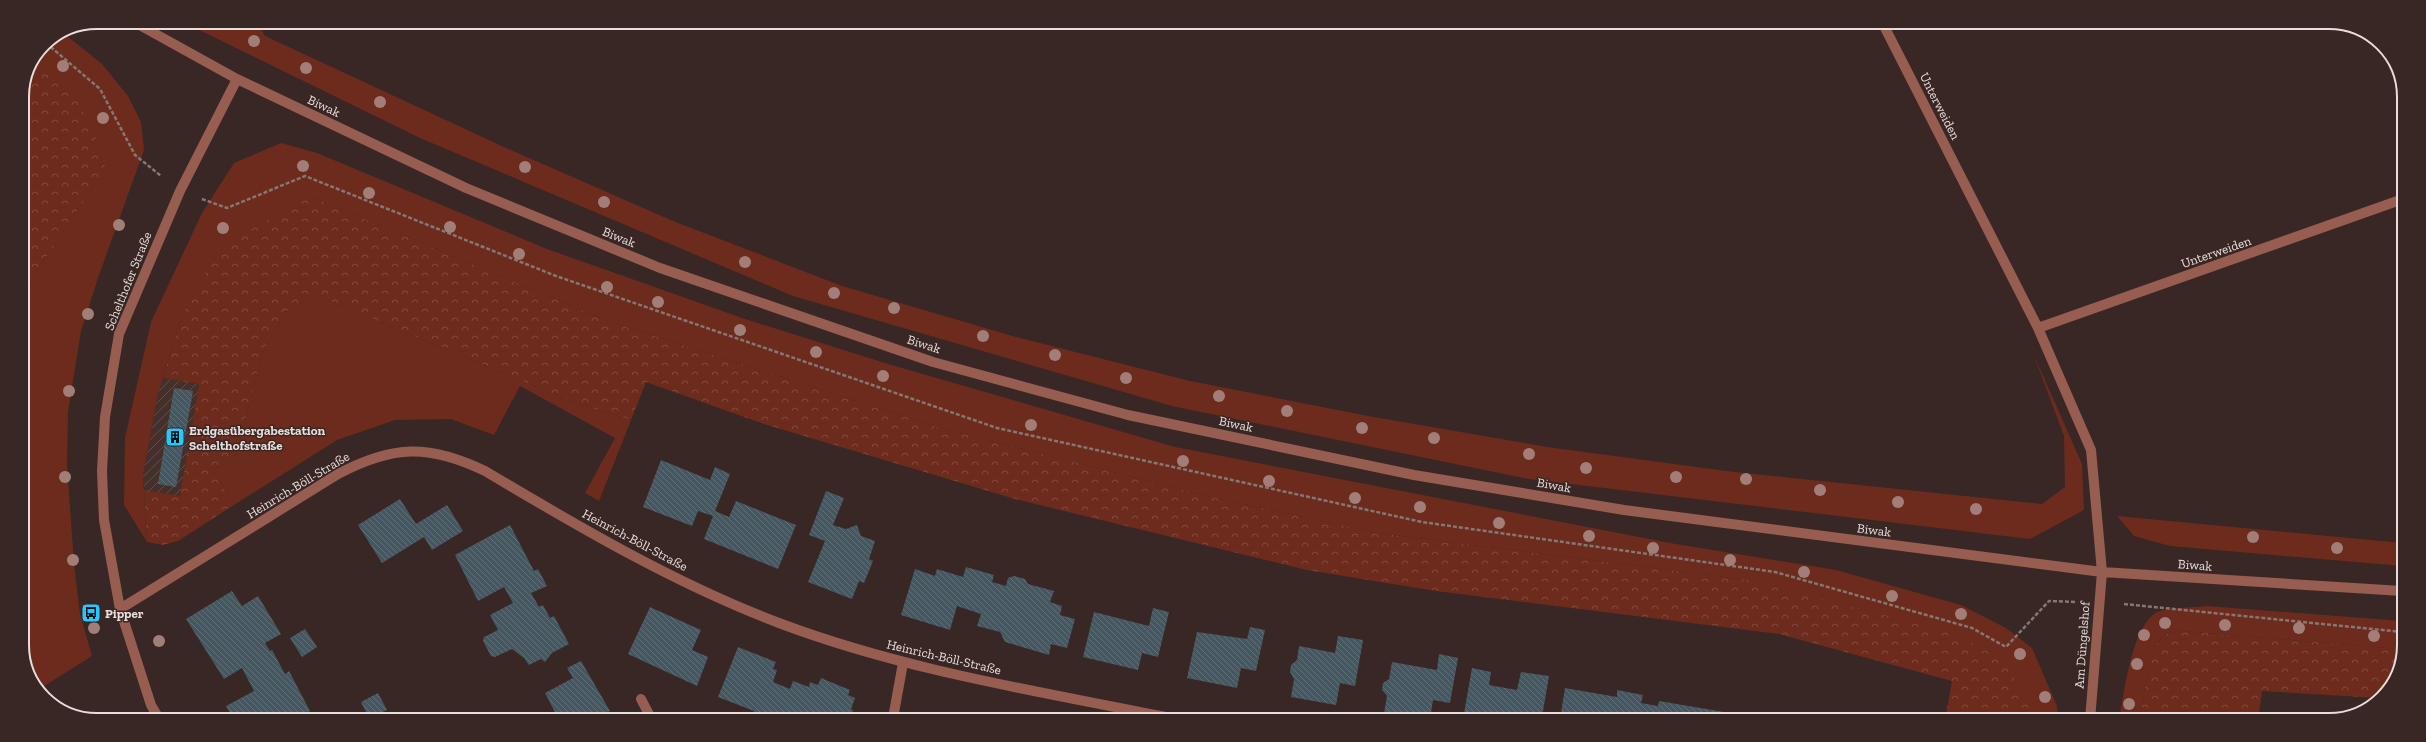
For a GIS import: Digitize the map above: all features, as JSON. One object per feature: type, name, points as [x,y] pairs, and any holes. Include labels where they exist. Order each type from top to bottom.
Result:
[{"type":"street","name":"Biwak","points":[[147,29],[237,79],[466,188],[660,268],[933,362],[1128,415],[1414,475],[1624,510],[2102,572],[2397,591]]},
{"type":"street","name":"Unterweiden","points":[[1886,29],[2038,328],[2091,450],[2102,572]]},
{"type":"street","name":"Schelthofer Straße","points":[[155,713],[151,705],[120,609],[104,520],[102,471],[105,417],[119,334],[180,191],[237,79]]},
{"type":"street","name":"Unterweiden","points":[[2038,328],[2397,201]]},
{"type":"street","name":"Heinrich-Böll-Straße","points":[[120,609],[338,474],[367,459],[410,450],[462,459],[667,573],[778,623],[903,663],[1147,713]]},
{"type":"street","name":"Am Düngelshof","points":[[2091,713],[2102,572]]},
{"type":"street","points":[[894,713],[903,663]]},
{"type":"street","points":[[641,699],[648,713]]},
{"type":"path","points":[[51,47],[100,89],[135,155],[180,191]]},
{"type":"shaded area","points":[[163,378],[199,384],[180,496],[144,490],[143,475],[158,394]]},
{"type":"green space","points":[[197,29],[261,29],[265,36],[506,148],[673,221],[842,286],[1016,337],[1190,381],[1368,416],[1547,447],[1726,471],[2042,504],[2065,487],[2064,436],[2033,353],[2082,464],[2084,510],[2030,539],[1529,479],[1172,406],[793,296],[420,138]]},
{"type":"green space","points":[[67,36],[102,64],[128,96],[141,122],[144,150],[98,278],[81,331],[68,412],[67,465],[74,564],[80,614],[92,656],[43,687],[38,679],[33,667],[29,649],[29,284],[94,186],[44,67],[30,88],[34,71],[41,59],[49,49]]},
{"type":"green space","points":[[44,67],[73,92],[95,136],[109,178],[94,186],[29,284],[29,97],[30,88]]},
{"type":"green space","points":[[281,143],[317,153],[547,249],[745,319],[888,364],[1175,447],[1670,543],[1836,570],[1961,605],[2006,628],[2032,648],[2057,706],[2058,713],[2032,713],[2032,711],[1748,580],[1378,533],[1207,496],[940,428],[605,320],[310,196],[181,318],[158,394],[143,475],[147,542],[124,505],[125,438],[151,322],[202,213],[234,163]]},
{"type":"green space","points":[[310,196],[605,320],[940,428],[1207,496],[1378,533],[1748,580],[1957,634],[2005,662],[2032,713],[1946,713],[1952,681],[1779,634],[1436,591],[1307,570],[1015,499],[764,424],[646,382],[631,420],[573,402],[315,295],[285,312],[263,352],[236,455],[213,470],[234,505],[178,541],[163,545],[147,542],[144,490],[180,496],[199,384],[163,378],[181,318],[219,248]]},
{"type":"green space","points":[[315,295],[573,402],[631,420],[599,501],[585,493],[615,438],[520,386],[494,435],[451,419],[395,420],[337,440],[234,505],[213,470],[236,455],[263,352],[285,312]]},
{"type":"green space","points":[[2117,516],[2397,543],[2397,566],[2170,546],[2134,536]]},
{"type":"green space","points":[[2206,606],[2397,621],[2397,649],[2181,631],[2163,635],[2152,652],[2140,713],[2120,713],[2131,660],[2142,628],[2150,617],[2160,611]]},
{"type":"green space","points":[[2181,631],[2397,649],[2392,671],[2380,690],[2372,698],[2262,691],[2259,713],[2140,713],[2152,652],[2163,635]]},
{"type":"building","name":"Erdgasübergabestation Schelthofstraße","points":[[174,388],[193,391],[176,487],[158,484]]},
{"type":"building","points":[[661,460],[710,480],[715,467],[730,474],[715,511],[729,517],[736,501],[796,525],[778,569],[704,539],[713,516],[698,511],[692,526],[643,507]]},
{"type":"building","points":[[826,491],[844,498],[833,525],[846,529],[857,525],[861,536],[875,541],[869,559],[873,561],[864,583],[859,581],[852,599],[808,582],[825,541],[809,535]]},
{"type":"building","points":[[400,499],[416,524],[447,505],[463,531],[432,550],[424,537],[382,563],[358,525]]},
{"type":"building","points":[[510,525],[534,571],[538,569],[547,586],[531,593],[539,607],[543,605],[550,618],[554,616],[569,644],[552,653],[545,662],[541,659],[529,665],[524,658],[512,649],[495,657],[491,656],[483,641],[484,637],[498,630],[490,615],[513,603],[504,587],[478,601],[455,555]]},
{"type":"building","points":[[966,567],[994,575],[992,582],[1006,586],[1008,578],[1014,576],[1025,579],[1028,584],[1054,591],[1050,602],[1062,606],[1060,615],[1075,619],[1067,648],[1051,644],[1049,655],[1005,642],[1000,632],[977,626],[981,614],[957,606],[950,630],[901,615],[915,569],[935,576],[937,569],[963,577]]},
{"type":"building","points":[[232,591],[242,606],[258,596],[281,634],[265,643],[270,651],[272,650],[285,674],[289,671],[310,711],[306,713],[230,713],[226,706],[254,691],[242,668],[224,679],[186,619]]},
{"type":"building","points":[[650,607],[701,630],[692,650],[708,657],[697,686],[628,654]]},
{"type":"building","points":[[1153,608],[1169,612],[1158,657],[1142,653],[1138,670],[1083,657],[1094,612],[1149,626]]},
{"type":"building","points":[[1250,627],[1265,630],[1256,671],[1241,668],[1237,688],[1187,678],[1197,632],[1247,639]]},
{"type":"building","points":[[305,629],[317,647],[302,657],[290,638]]},
{"type":"building","points":[[1338,636],[1363,640],[1355,686],[1340,683],[1336,705],[1291,697],[1294,679],[1290,672],[1291,665],[1297,660],[1299,646],[1335,653]]},
{"type":"building","points":[[738,647],[776,662],[773,669],[777,670],[773,682],[790,689],[793,681],[809,687],[810,682],[818,685],[821,678],[850,690],[848,695],[855,698],[851,709],[853,710],[852,713],[753,713],[754,711],[718,697]]},
{"type":"building","points":[[1439,654],[1458,658],[1450,703],[1433,700],[1431,713],[1384,713],[1387,696],[1382,690],[1383,683],[1389,679],[1392,662],[1437,670]]},
{"type":"building","points":[[581,661],[610,711],[606,713],[555,713],[545,693],[573,678],[567,668]]},
{"type":"building","points":[[1472,668],[1491,672],[1489,685],[1517,690],[1521,672],[1549,676],[1543,713],[1464,713]]},
{"type":"building","points":[[1565,688],[1617,697],[1617,690],[1643,695],[1641,703],[1658,706],[1659,701],[1730,713],[1561,713]]},
{"type":"building","points":[[378,693],[387,710],[380,713],[366,713],[361,702]]},
{"type":"place","name":"Erdgasübergabestation Schelthofstraße","points":[[175,437]]},
{"type":"place","name":"Pipper","points":[[91,613]]}]
